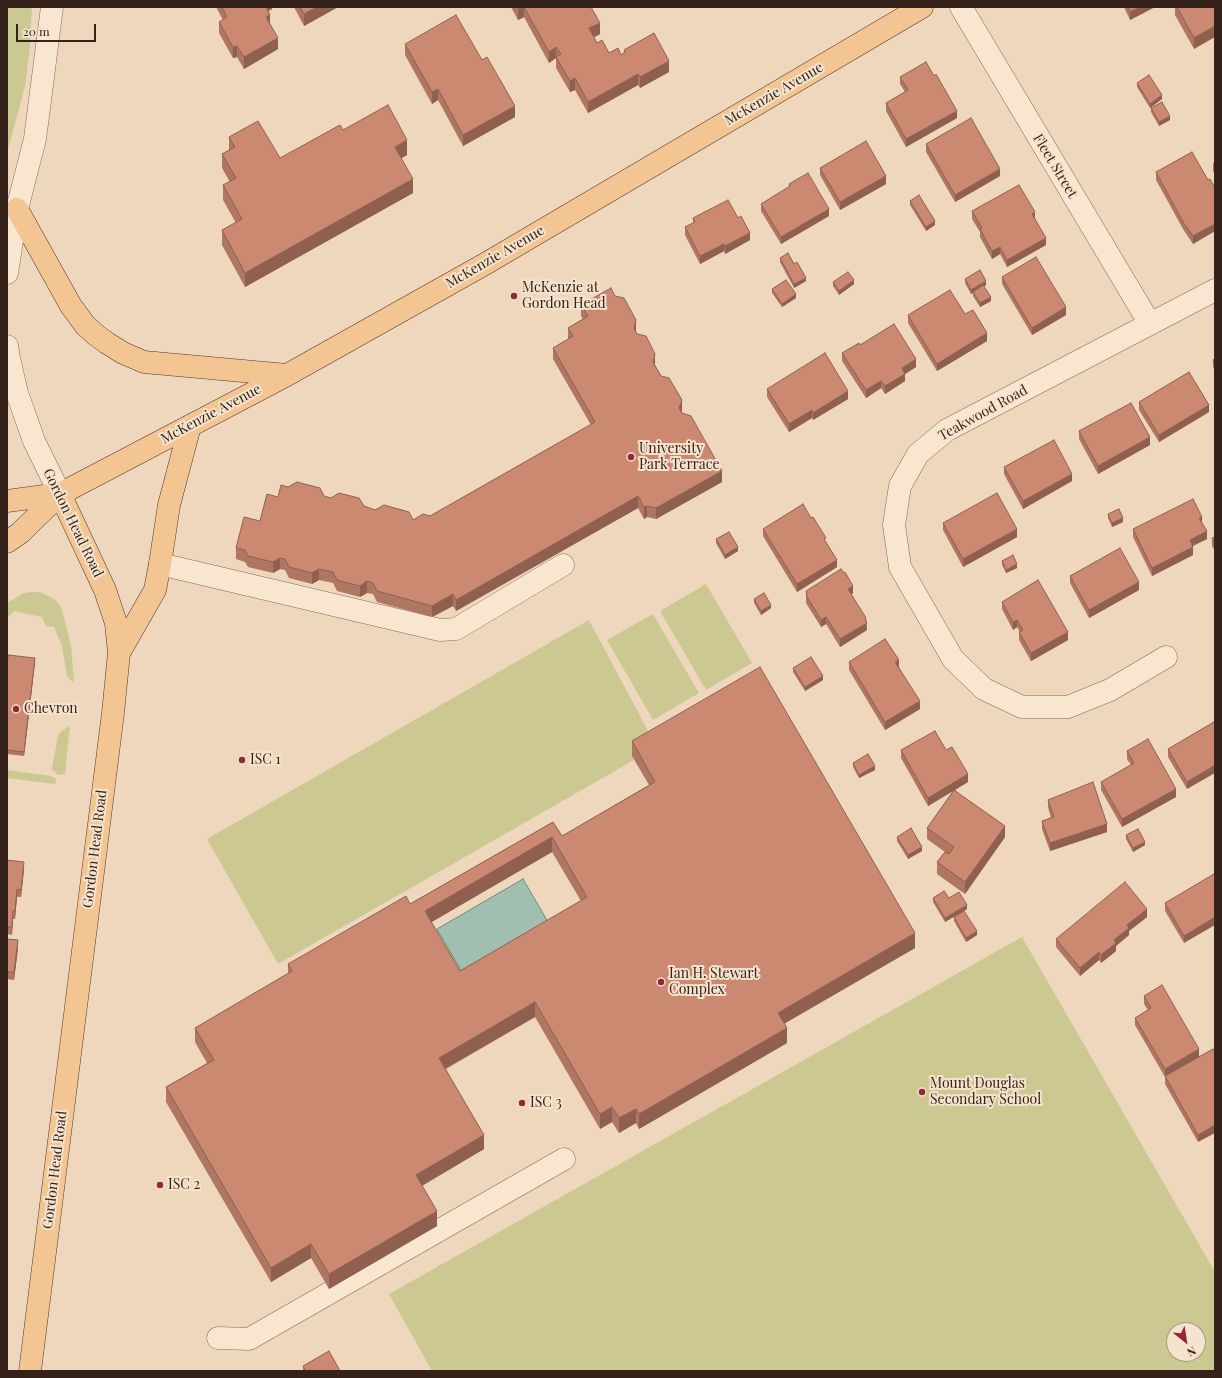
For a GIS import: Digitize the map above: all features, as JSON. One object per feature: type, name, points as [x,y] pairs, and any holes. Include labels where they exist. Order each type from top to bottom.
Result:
[{"type":"main road","name":"McKenzie Avenue","points":[[7,542],[20,533],[60,494],[287,375],[485,264],[922,7]]},
{"type":"main road","points":[[17,209],[71,306],[85,325],[96,335],[123,352],[144,362],[287,375]]},
{"type":"main road","points":[[119,653],[155,590],[168,505],[190,426]]},
{"type":"main road","name":"McKenzie Avenue","points":[[7,501],[60,494]]},
{"type":"main road","name":"Gordon Head Road","points":[[30,1371],[113,713],[119,653],[116,623],[105,590],[60,494]]},
{"type":"street","points":[[7,273],[17,209],[35,139],[52,7]]},
{"type":"street","name":"Fleet Street","points":[[961,7],[1150,324]]},
{"type":"street","name":"Teakwood Road","points":[[1166,657],[1110,690],[1068,707],[1022,707],[984,689],[953,659],[900,567],[894,525],[900,486],[914,460],[918,454],[947,430],[1215,290]]},
{"type":"street","name":"Gordon Head Road","points":[[7,346],[17,393],[34,441],[60,494]]},
{"type":"street","points":[[160,564],[440,630],[456,628],[563,565]]},
{"type":"street","points":[[218,1338],[249,1338],[564,1159]]},
{"type":"shaded area","points":[[7,7],[32,7],[30,46],[25,86],[7,153]]},
{"type":"shaded area","points":[[706,584],[752,663],[706,690],[660,611]]},
{"type":"shaded area","points":[[40,592],[54,599],[60,605],[71,646],[74,682],[67,676],[62,646],[54,627],[46,626],[42,617],[14,611],[7,618],[7,603],[24,593]]},
{"type":"shaded area","points":[[653,614],[699,693],[653,720],[607,640]]},
{"type":"shaded area","points":[[589,620],[654,742],[632,756],[634,760],[278,964],[207,839]]},
{"type":"shaded area","points":[[70,726],[65,774],[58,775],[52,769],[58,736],[60,732]]},
{"type":"shaded area","points":[[7,770],[51,776],[56,779],[55,784],[7,778]]},
{"type":"shaded area","points":[[523,879],[548,922],[462,972],[437,929]]},
{"type":"shaded area","name":"Mount Douglas Secondary School","points":[[1022,937],[1215,1272],[1215,1371],[432,1371],[389,1294]]},
{"type":"building","points":[[222,7],[266,7],[270,15],[266,17],[278,38],[244,57],[237,46],[233,47],[219,22],[227,17]]},
{"type":"building","points":[[300,7],[317,7],[304,14]]},
{"type":"building","points":[[524,7],[591,7],[600,23],[589,28],[597,43],[602,40],[609,53],[618,48],[621,55],[625,52],[624,50],[654,33],[669,61],[640,77],[638,74],[588,102],[575,78],[570,81],[556,57],[561,54],[556,47],[549,52]]},
{"type":"building","points":[[1128,7],[1140,7],[1130,12]]},
{"type":"building","points":[[1177,7],[1215,7],[1215,26],[1194,38]]},
{"type":"building","points":[[456,15],[482,60],[487,57],[515,106],[463,135],[438,89],[432,92],[405,44]]},
{"type":"building","points":[[926,62],[934,76],[936,74],[957,111],[906,139],[886,103],[908,90],[900,77]]},
{"type":"building","points":[[1149,75],[1162,95],[1150,104],[1137,83]]},
{"type":"building","points":[[1162,102],[1170,116],[1159,122],[1151,108]]},
{"type":"building","points":[[388,105],[407,140],[395,147],[413,179],[245,273],[222,230],[242,219],[223,185],[236,178],[222,154],[235,147],[229,137],[258,121],[280,158],[340,125],[343,130]]},
{"type":"building","points":[[971,118],[1000,169],[955,195],[926,144]]},
{"type":"building","points":[[866,141],[886,176],[840,202],[820,168]]},
{"type":"building","points":[[1192,152],[1208,180],[1210,179],[1215,188],[1215,224],[1193,236],[1183,222],[1156,172]]},
{"type":"building","points":[[808,173],[829,209],[781,237],[761,204],[790,186],[789,184]]},
{"type":"building","points":[[1019,185],[1035,212],[1032,214],[1046,238],[1007,260],[1000,247],[992,251],[980,229],[982,228],[972,211]]},
{"type":"building","points":[[919,195],[935,221],[926,227],[910,201]]},
{"type":"building","points":[[728,200],[738,218],[741,216],[750,233],[725,246],[724,244],[700,256],[685,227],[695,222],[693,218]]},
{"type":"building","points":[[788,253],[794,264],[797,262],[806,278],[794,284],[780,258]]},
{"type":"building","points":[[1036,257],[1066,307],[1032,328],[1002,277]]},
{"type":"building","points":[[980,270],[986,281],[971,290],[965,279]]},
{"type":"building","points":[[848,272],[854,280],[839,291],[833,282]]},
{"type":"building","points":[[786,280],[796,294],[782,304],[772,289]]},
{"type":"building","points":[[983,285],[991,297],[980,303],[973,292]]},
{"type":"building","name":"University Park Terrace","points":[[611,288],[615,296],[624,298],[636,320],[634,328],[637,334],[646,336],[655,354],[653,362],[661,376],[669,378],[682,400],[679,408],[682,413],[691,416],[722,471],[656,508],[647,506],[644,507],[638,496],[456,600],[453,594],[432,606],[377,591],[373,583],[367,581],[360,586],[337,580],[333,572],[319,569],[312,573],[289,567],[285,559],[280,558],[273,562],[248,556],[245,550],[236,548],[244,517],[260,521],[267,494],[278,497],[281,485],[288,487],[297,482],[320,488],[324,496],[331,498],[339,493],[359,498],[364,506],[375,510],[384,505],[409,512],[413,520],[423,514],[430,516],[595,422],[553,348],[573,336],[568,328],[588,316],[581,305]]},
{"type":"building","points":[[950,290],[965,314],[973,310],[987,333],[937,364],[908,315]]},
{"type":"building","points":[[894,324],[916,359],[902,368],[905,374],[885,386],[881,381],[866,390],[842,353],[859,343],[860,345]]},
{"type":"building","points":[[825,353],[848,391],[813,413],[812,410],[789,424],[767,389]]},
{"type":"building","points":[[1189,372],[1209,405],[1159,435],[1139,402]]},
{"type":"building","points":[[1131,403],[1150,437],[1098,466],[1079,431]]},
{"type":"building","points":[[1054,440],[1072,474],[1023,501],[1004,467]]},
{"type":"building","points":[[997,493],[1017,529],[963,559],[943,523]]},
{"type":"building","points":[[1193,499],[1202,517],[1199,518],[1207,531],[1190,540],[1193,547],[1152,568],[1133,529]]},
{"type":"building","points":[[803,504],[811,518],[813,517],[826,538],[824,539],[837,560],[797,584],[763,529]]},
{"type":"building","points":[[1119,509],[1123,518],[1112,523],[1108,514]]},
{"type":"building","points":[[729,532],[738,547],[725,555],[716,539]]},
{"type":"building","points":[[1215,537],[1215,544],[1212,538]]},
{"type":"building","points":[[1120,548],[1139,582],[1089,610],[1070,576]]},
{"type":"building","points":[[1013,555],[1017,564],[1006,570],[1002,561]]},
{"type":"building","points":[[841,569],[844,573],[845,572],[853,586],[848,589],[866,618],[867,623],[840,639],[826,617],[821,620],[806,595],[806,591]]},
{"type":"building","points":[[1038,580],[1068,632],[1031,653],[1019,632],[1023,630],[1017,620],[1013,622],[1002,602]]},
{"type":"building","points":[[764,593],[771,605],[761,611],[754,599]]},
{"type":"building","points":[[885,639],[899,660],[895,662],[920,701],[885,722],[849,662]]},
{"type":"building","points":[[8,655],[35,658],[24,752],[7,750]]},
{"type":"building","points":[[811,657],[823,676],[805,687],[793,668]]},
{"type":"building","name":"Ian H. Stewart Complex","points":[[760,667],[915,933],[778,1013],[787,1028],[639,1114],[636,1109],[619,1118],[612,1107],[600,1114],[535,1002],[439,1058],[484,1135],[416,1175],[437,1211],[329,1274],[311,1244],[271,1268],[166,1087],[214,1060],[195,1028],[292,971],[288,964],[406,896],[410,904],[553,822],[562,836],[655,782],[632,741]],"holes":[[[552,837],[587,897],[460,971],[425,911]]]},
{"type":"building","points":[[1214,722],[1215,765],[1187,782],[1168,749]]},
{"type":"building","points":[[935,731],[946,750],[952,747],[968,774],[928,798],[901,750]]},
{"type":"building","points":[[1148,739],[1176,789],[1122,819],[1101,782],[1134,763],[1127,751]]},
{"type":"building","points":[[868,754],[875,766],[859,775],[853,763]]},
{"type":"building","points":[[1093,782],[1107,824],[1050,843],[1042,821],[1054,817],[1048,800]]},
{"type":"building","points":[[954,790],[1005,826],[965,882],[937,862],[945,852],[949,854],[954,847],[927,828]]},
{"type":"building","points":[[911,828],[922,847],[908,855],[897,837]]},
{"type":"building","points":[[1138,829],[1145,842],[1133,848],[1126,835]]},
{"type":"building","points":[[7,860],[24,862],[21,890],[17,889],[12,927],[7,927]]},
{"type":"building","points":[[1214,874],[1215,917],[1184,936],[1165,903]]},
{"type":"building","points":[[1125,882],[1147,909],[1127,925],[1129,928],[1114,940],[1116,943],[1101,955],[1099,952],[1080,968],[1056,939]]},
{"type":"building","points":[[944,891],[949,898],[959,892],[967,905],[945,918],[933,898]]},
{"type":"building","points":[[964,911],[977,931],[966,938],[954,917]]},
{"type":"building","points":[[7,939],[18,940],[14,972],[7,972]]},
{"type":"building","points":[[1162,985],[1199,1049],[1165,1069],[1135,1018],[1151,1008],[1144,996]]},
{"type":"building","points":[[1213,1049],[1215,1052],[1215,1125],[1198,1135],[1165,1076]]},
{"type":"building","points":[[329,1351],[340,1371],[306,1371],[303,1366]]},
{"type":"place","name":"McKenzie at Gordon Head","points":[[514,296]]},
{"type":"place","name":"University Park Terrace","points":[[631,457]]},
{"type":"place","name":"Chevron","points":[[16,709]]},
{"type":"place","name":"ISC 1","points":[[242,760]]},
{"type":"place","name":"Ian H. Stewart Complex","points":[[661,982]]},
{"type":"place","name":"Mount Douglas Secondary School","points":[[922,1092]]},
{"type":"place","name":"ISC 3","points":[[522,1103]]},
{"type":"place","name":"ISC 2","points":[[160,1185]]}]
